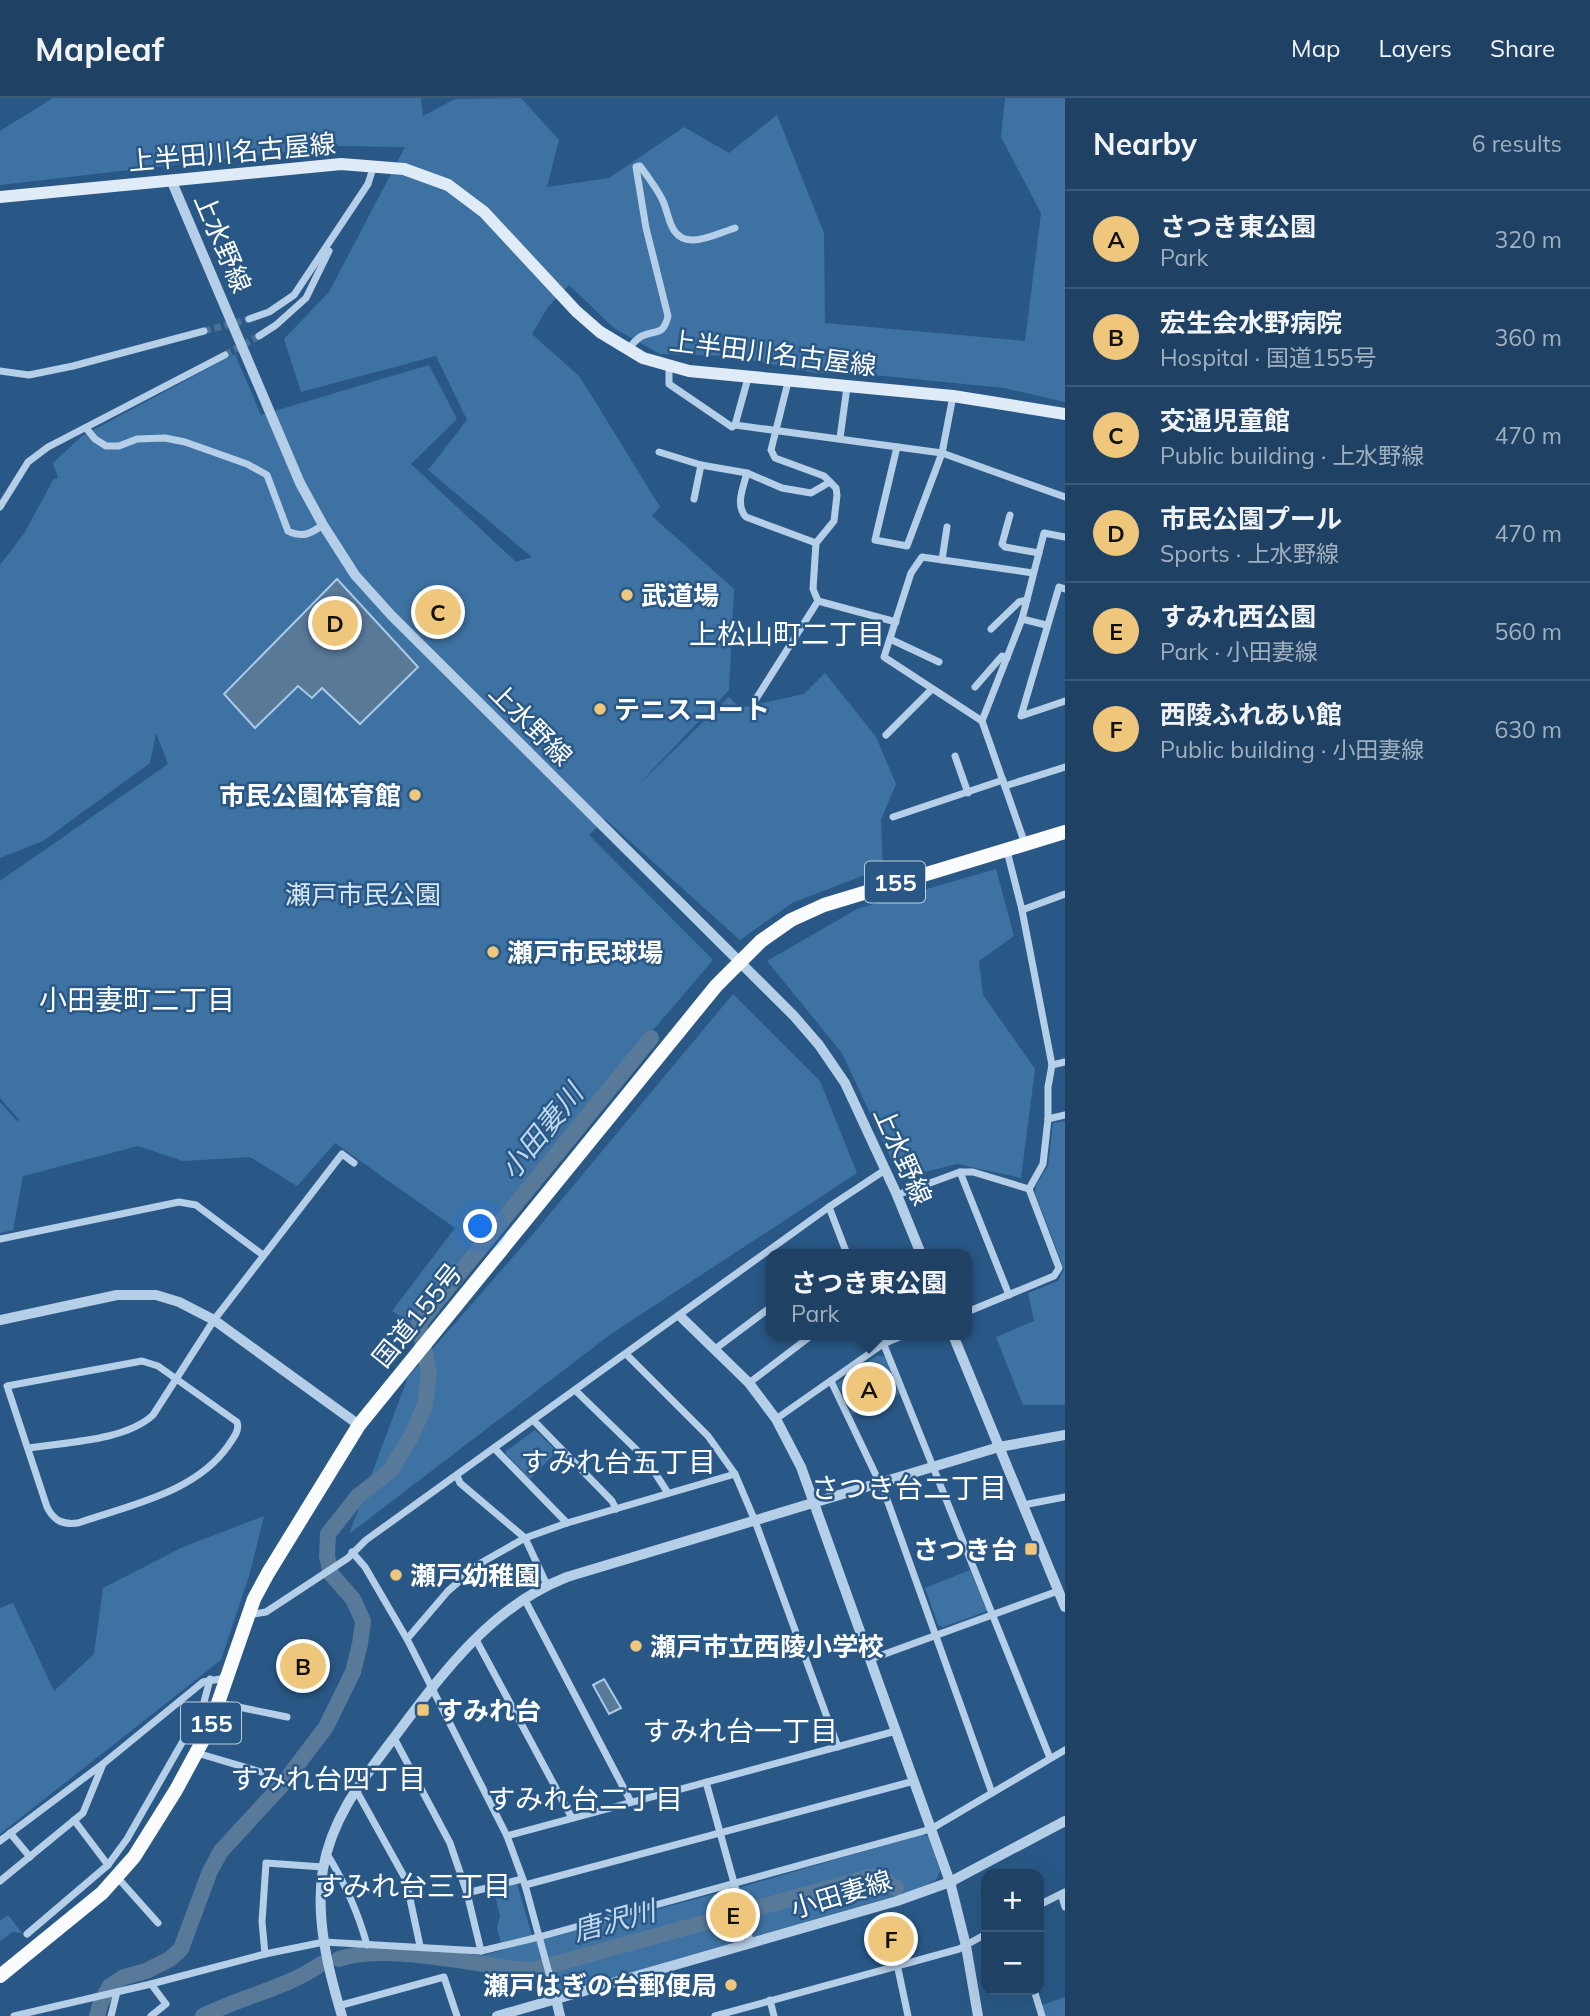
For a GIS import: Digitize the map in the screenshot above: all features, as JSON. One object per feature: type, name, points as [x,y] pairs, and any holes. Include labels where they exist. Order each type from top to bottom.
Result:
[{"type":"highway","name":"国道155号","points":[[0,1976],[88,1905],[113,1871],[134,1857],[197,1753],[219,1703],[254,1599],[284,1544],[359,1426],[716,986],[761,941],[791,919],[877,887],[1065,832]]},
{"type":"main road","name":"上半田川名古屋線","points":[[0,197],[341,164],[404,169],[448,186],[484,212],[576,312],[643,358],[669,367],[748,378],[953,396],[1065,414]]},
{"type":"street","points":[[249,319],[269,312],[294,295],[368,184],[374,165]]},
{"type":"street","points":[[628,348],[639,337],[660,332],[668,316],[646,228],[636,167],[640,166],[664,202],[671,227],[679,236],[693,241],[735,228]]},
{"type":"street","name":"上水野線","points":[[172,182],[300,483],[323,526],[355,575],[391,615],[794,1016],[819,1045],[845,1083],[919,1249]]},
{"type":"street","points":[[259,336],[276,325],[306,298],[340,229]]},
{"type":"street","points":[[0,371],[29,374],[40,372],[204,331]]},
{"type":"street","points":[[0,507],[28,462],[48,447],[225,355]]},
{"type":"street","points":[[669,367],[669,384],[732,427],[735,425],[942,453],[1065,497]]},
{"type":"street","points":[[735,425],[748,378]]},
{"type":"street","points":[[788,382],[771,450],[775,458],[824,476],[835,488],[837,495],[834,521],[816,543],[813,589],[818,601]]},
{"type":"street","points":[[840,438],[847,387]]},
{"type":"street","points":[[897,447],[875,540],[907,546],[942,453],[953,396]]},
{"type":"street","points":[[86,428],[95,439],[106,446],[120,446],[137,439],[165,438],[185,442],[247,464],[267,475],[288,531],[299,536],[309,535],[323,526]]},
{"type":"street","points":[[659,452],[701,465],[747,473],[782,488],[811,493],[830,482]]},
{"type":"street","points":[[695,499],[701,465]]},
{"type":"street","points":[[747,473],[740,511],[746,517],[816,543]]},
{"type":"street","points":[[1010,515],[1002,544],[1005,547],[1039,553]]},
{"type":"street","points":[[942,560],[947,527]]},
{"type":"street","points":[[982,721],[1022,619],[1044,533],[1065,537]]},
{"type":"street","points":[[1026,845],[982,721],[884,657],[911,573],[922,557],[1034,573]]},
{"type":"street","points":[[1065,589],[1059,587],[1021,716],[1065,701]]},
{"type":"street","points":[[991,629],[1019,602],[1027,600]]},
{"type":"street","points":[[818,601],[896,622]]},
{"type":"street","points":[[754,702],[818,601]]},
{"type":"street","points":[[1022,619],[1046,625]]},
{"type":"street","points":[[890,639],[939,662]]},
{"type":"street","points":[[975,687],[1002,656],[1007,658]]},
{"type":"street","points":[[886,735],[932,689]]},
{"type":"street","points":[[956,756],[968,793]]},
{"type":"street","points":[[892,817],[1065,767]]},
{"type":"street","points":[[1007,851],[1023,910],[1052,1065],[1043,1164],[1029,1189]]},
{"type":"street","points":[[1023,910],[1065,894]]},
{"type":"street","points":[[1052,1065],[1065,1062]]},
{"type":"street","points":[[1048,1119],[1065,1115]]},
{"type":"street","points":[[28,1448],[132,1430],[153,1415],[214,1320],[342,1154],[354,1163]]},
{"type":"street","points":[[772,1249],[885,1170]]},
{"type":"street","points":[[897,1195],[960,1172],[973,1172],[1029,1189]]},
{"type":"street","points":[[960,1172],[1009,1295]]},
{"type":"street","points":[[972,1310],[1054,1276],[1059,1268],[1029,1189]]},
{"type":"street","points":[[0,1239],[179,1202],[196,1205],[263,1255]]},
{"type":"street","points":[[829,1207],[843,1249]]},
{"type":"street","points":[[248,1615],[266,1612],[324,1574],[366,1540],[766,1253]]},
{"type":"street","points":[[0,1320],[92,1299],[141,1293],[156,1295],[179,1302],[214,1320],[359,1426]]},
{"type":"street","points":[[715,1349],[766,1311]]},
{"type":"street","points":[[680,1316],[749,1383],[789,1441],[815,1503],[950,1882],[966,1946],[978,2016]]},
{"type":"street","points":[[749,1383],[805,1340]]},
{"type":"street","points":[[882,1340],[1051,1758]]},
{"type":"street","points":[[776,1419],[891,1340]]},
{"type":"street","points":[[955,1340],[1065,1607]]},
{"type":"street","points":[[626,1354],[708,1436],[735,1474],[755,1521],[838,1747]]},
{"type":"street","points":[[142,1361],[159,1366],[177,1378],[237,1422],[239,1427],[216,1460],[195,1477],[172,1490],[78,1523],[62,1523],[52,1517],[28,1448],[6,1387],[142,1361]]},
{"type":"street","points":[[831,1381],[881,1484],[992,1793]]},
{"type":"street","points":[[576,1391],[646,1459],[668,1493]]},
{"type":"street","points":[[534,1421],[612,1501],[616,1509]]},
{"type":"street","points":[[457,2016],[444,1977],[340,2011],[324,1942],[320,1906],[326,1853],[333,1830],[355,1789],[432,1687],[475,1638],[524,1598],[547,1585],[999,1447],[1065,1435]]},
{"type":"street","points":[[495,1449],[567,1523]]},
{"type":"street","points":[[407,1639],[448,1591],[479,1564],[526,1538],[567,1523],[735,1474]]},
{"type":"street","points":[[457,1476],[460,1482],[526,1538],[547,1585]]},
{"type":"street","points":[[1023,1505],[1065,1497]]},
{"type":"street","points":[[350,1555],[365,1567],[407,1639],[507,1836],[524,1882],[560,2016]]},
{"type":"street","points":[[871,1659],[1058,1591]]},
{"type":"street","points":[[524,1598],[631,1802]]},
{"type":"street","points":[[475,1638],[572,1818]]},
{"type":"street","points":[[27,1934],[113,1871],[127,1839],[174,1761],[203,1706],[210,1679]]},
{"type":"street","points":[[0,1841],[104,1763],[203,1682],[220,1679],[226,1683]]},
{"type":"street","points":[[219,1703],[287,1717]]},
{"type":"street","points":[[507,1836],[896,1731]]},
{"type":"street","points":[[394,1738],[450,1843],[467,1893],[481,1951]]},
{"type":"street","points":[[13,2016],[324,1942],[481,1951],[539,1937],[931,1829],[1065,1750]]},
{"type":"street","points":[[197,1753],[261,1772]]},
{"type":"street","points":[[0,1881],[83,1813],[104,1763]]},
{"type":"street","points":[[467,1893],[524,1882],[721,1833],[914,1781]]},
{"type":"street","points":[[706,1782],[751,1944]]},
{"type":"street","points":[[355,1789],[405,1880],[420,1946]]},
{"type":"street","points":[[75,1820],[113,1871],[158,1923]]},
{"type":"street","name":"小田妻線","points":[[497,2016],[897,1902],[950,1882],[1065,1821]]},
{"type":"street","points":[[10,1833],[30,1857]]},
{"type":"street","points":[[326,1853],[343,1880],[357,1911],[367,1945]]},
{"type":"street","points":[[265,1954],[262,1922],[267,1863],[323,1867]]},
{"type":"street","points":[[1044,1902],[1063,1893],[1065,1907]]},
{"type":"street","points":[[715,2016],[966,1946],[981,1937]]},
{"type":"street","points":[[897,1964],[908,2016]]},
{"type":"street","points":[[151,2016],[166,2004],[152,1984]]},
{"type":"street","points":[[111,2016],[115,1992]]},
{"type":"street","points":[[1036,1995],[1042,2016]]},
{"type":"street","points":[[770,2000],[774,2016]]},
{"type":"green space","name":"瀬戸市民公園","points":[[53,98],[421,98],[423,116],[455,99],[521,98],[559,140],[547,187],[609,178],[684,127],[729,153],[777,115],[824,233],[825,323],[1025,341],[1041,213],[1001,137],[1005,98],[1065,98],[1065,402],[1004,388],[874,375],[815,373],[731,356],[660,354],[614,328],[569,285],[548,307],[532,334],[580,377],[660,507],[652,516],[734,589],[729,690],[635,788],[729,697],[740,708],[804,694],[825,673],[876,737],[896,784],[881,820],[883,868],[792,903],[740,940],[605,819],[589,835],[713,960],[620,1069],[575,1136],[424,1331],[392,1311],[455,1228],[335,1143],[297,1186],[250,1157],[183,1161],[138,1146],[23,1176],[13,1230],[0,1233],[0,1102],[17,1121],[19,1120],[0,1098],[0,881],[168,764],[156,733],[150,763],[43,841],[0,858],[0,565],[25,532],[53,480],[58,478],[53,463],[82,436],[235,354],[261,415],[429,365],[457,419],[411,464],[516,562],[532,557],[428,470],[467,420],[436,356],[301,392],[284,339],[329,292],[405,147],[336,146],[0,185],[0,131]]},
{"type":"green space","points":[[996,869],[1014,936],[979,961],[983,995],[1035,1069],[1021,1178],[957,1164],[900,1178],[842,1053],[767,961],[857,909]]},
{"type":"green space","points":[[733,994],[820,1081],[857,1173],[611,1334],[349,1534],[408,1377],[533,1234]]},
{"type":"green space","points":[[1065,1121],[1065,1405],[1023,1405],[996,1337],[1034,1321],[1028,1293],[1058,1281],[1064,1269],[1035,1193],[1036,1185],[1048,1166],[1053,1123]]},
{"type":"green space","points":[[878,1355],[885,1357],[900,1394],[852,1415],[837,1383]]},
{"type":"green space","points":[[535,1430],[557,1451],[530,1479],[506,1451]]},
{"type":"green space","points":[[264,1516],[250,1573],[221,1660],[0,1834],[0,1608],[13,1603],[54,1691],[94,1654],[103,1588],[183,1547]]},
{"type":"green space","points":[[970,1570],[987,1611],[943,1627],[938,1625],[925,1588]]},
{"type":"green space","points":[[923,1834],[929,1837],[940,1871],[936,1880],[919,1889],[562,1992],[556,1989],[548,1963],[526,1968],[481,1963],[480,1956],[503,1950],[497,1929],[500,1916],[494,1891],[517,1884],[534,1942],[741,1887]]},
{"type":"green space","points":[[8,1915],[22,1933],[13,1932],[0,1941],[0,1921]]},
{"type":"green space","points":[[1065,1997],[1065,2016],[1045,2016],[1042,2005]]},
{"type":"shaded area","points":[[337,579],[418,667],[360,724],[322,688],[312,698],[298,686],[255,728],[224,694]]},
{"type":"shaded area","points":[[604,1679],[621,1708],[609,1714],[593,1685]]},
{"type":"waterway","name":"小田妻川","points":[[97,2016],[110,1986],[124,1977],[146,1971],[170,1959],[181,1949],[210,1871],[221,1851],[282,1785],[326,1727],[353,1672],[363,1621],[353,1599],[331,1574],[327,1556],[328,1534],[358,1496],[390,1471],[412,1435],[425,1405],[429,1374],[419,1323],[651,1038]]},
{"type":"waterway","name":"唐沢川","points":[[339,1959],[380,1953],[404,1954],[533,1970],[869,1877],[881,1877],[896,1888]]},
{"type":"waterway","name":"唐沢川","points":[[203,2016],[293,1980],[321,1964]]},
{"type":"tunnel","points":[[204,331],[249,319]]},
{"type":"tunnel","points":[[225,355],[259,336]]},
{"type":"place","name":"武道場","points":[[627,595]]},
{"type":"place","name":"交通児童館","points":[[438,612]]},
{"type":"place","name":"市民公園プール","points":[[335,623]]},
{"type":"place","name":"テニスコート","points":[[600,709]]},
{"type":"place","name":"市民公園体育館","points":[[415,795]]},
{"type":"place","name":"瀬戸市民球場","points":[[493,952]]},
{"type":"place","name":"さつき東公園","points":[[869,1389]]},
{"type":"place","name":"さつき台","points":[[1031,1549]]},
{"type":"place","name":"瀬戸幼稚園","points":[[396,1575]]},
{"type":"place","name":"瀬戸市立西陵小学校","points":[[636,1646]]},
{"type":"place","name":"宏生会水野病院","points":[[303,1666]]},
{"type":"place","name":"すみれ台","points":[[423,1710]]},
{"type":"place","name":"すみれ西公園","points":[[733,1915]]},
{"type":"place","name":"西陵ふれあい館","points":[[891,1939]]},
{"type":"place","name":"瀬戸はぎの台郵便局","points":[[731,1985]]},
{"type":"district","name":"上松山町二丁目","points":[[787,633]]},
{"type":"district","name":"小田妻町二丁目","points":[[137,999]]},
{"type":"district","name":"すみれ台五丁目","points":[[618,1461]]},
{"type":"district","name":"さつき台二丁目","points":[[909,1487]]},
{"type":"district","name":"すみれ台一丁目","points":[[740,1730]]},
{"type":"district","name":"すみれ台四丁目","points":[[328,1778]]},
{"type":"district","name":"すみれ台二丁目","points":[[585,1798]]},
{"type":"district","name":"すみれ台三丁目","points":[[413,1885]]}]
